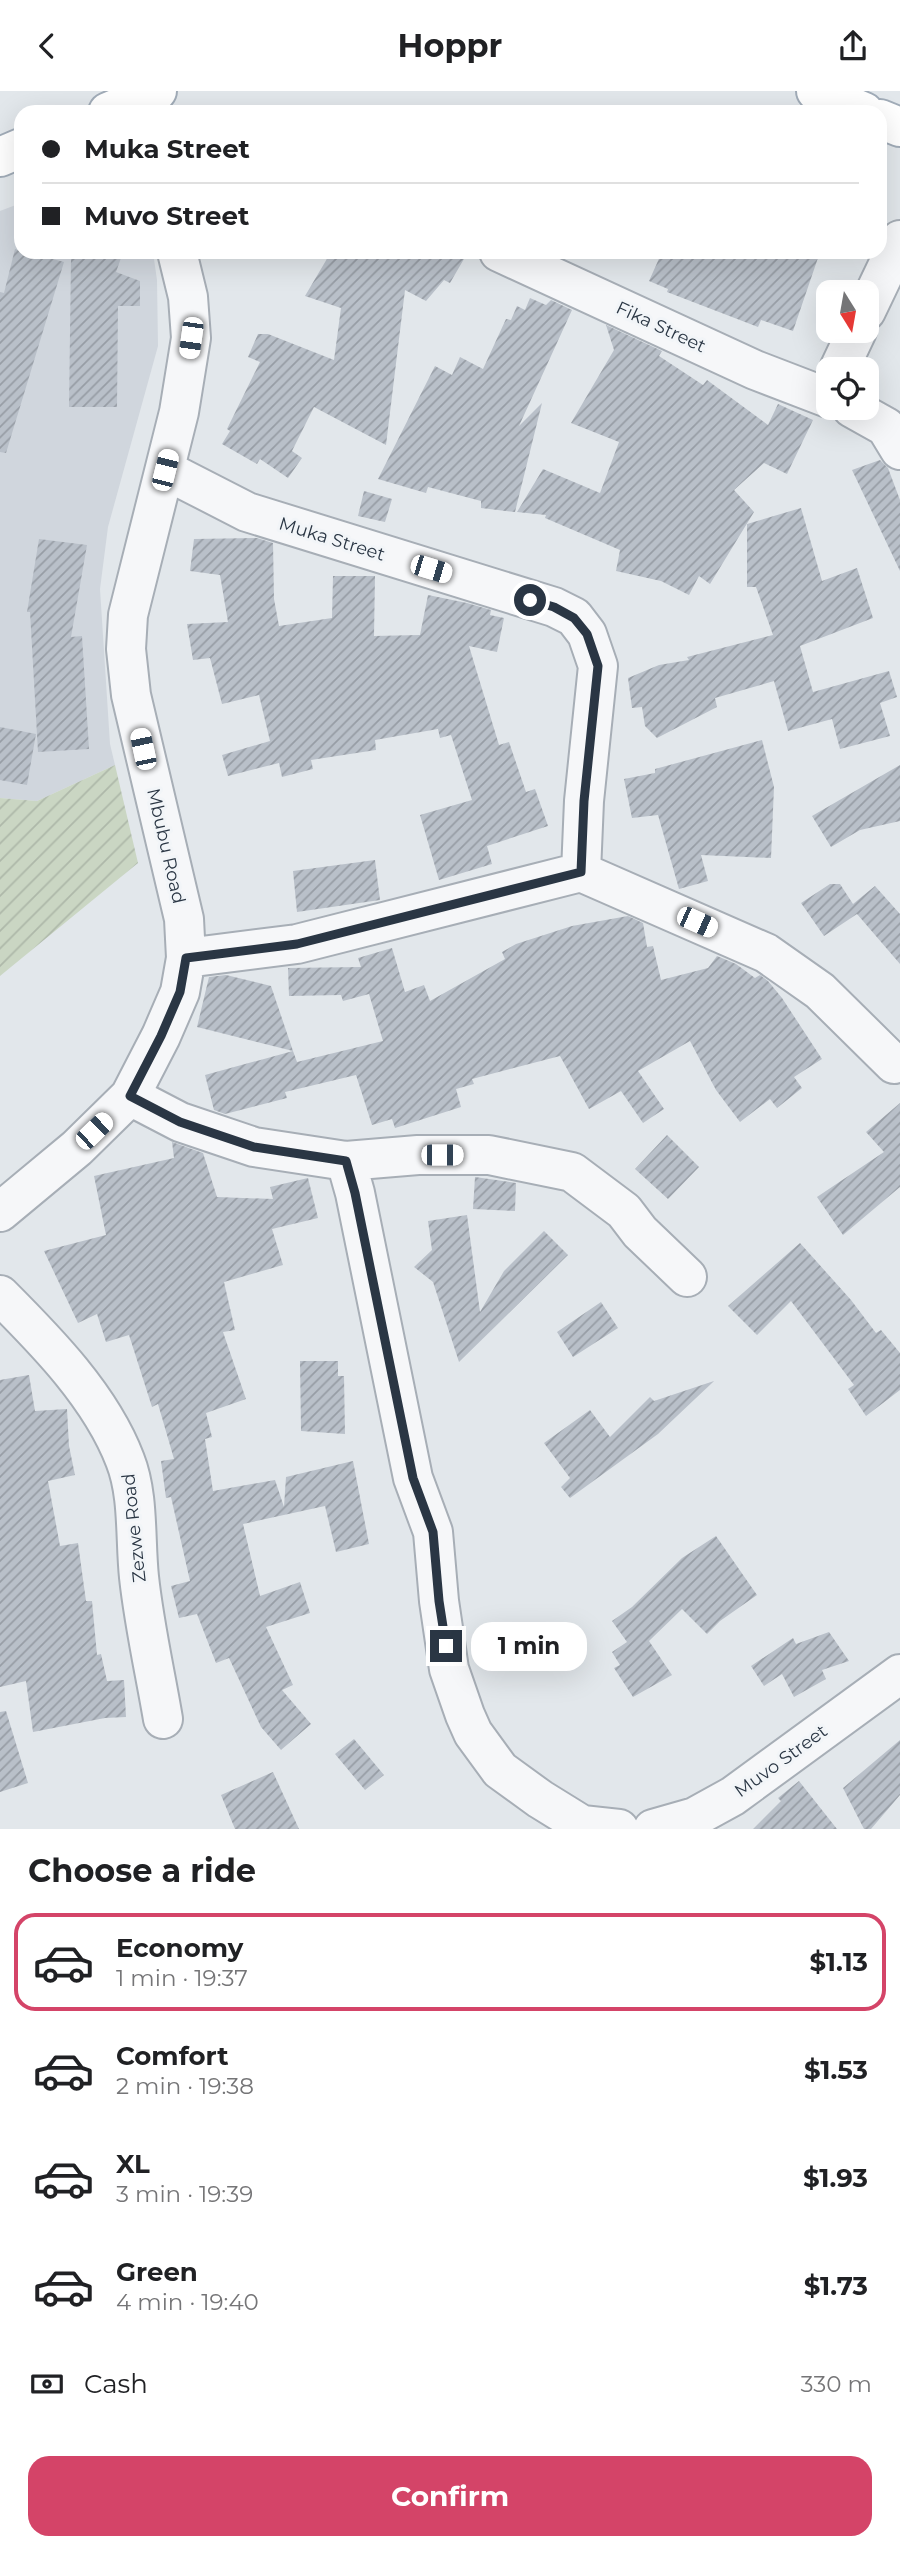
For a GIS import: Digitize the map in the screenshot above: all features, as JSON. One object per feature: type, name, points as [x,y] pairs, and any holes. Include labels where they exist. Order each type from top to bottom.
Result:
[{"type":"main road","points":[[128,105],[157,91]]},
{"type":"main road","points":[[816,91],[848,105]]},
{"type":"street","points":[[879,284],[900,240]]},
{"type":"street","name":"Mbubu Road","points":[[0,1212],[77,1148],[130,1096],[180,992],[186,958],[184,919],[131,695],[126,649],[128,615],[179,412],[191,338],[188,297],[179,259]]},
{"type":"street","name":"Fika Street","points":[[514,259],[755,370],[816,388]]},
{"type":"street","name":"Fika Street","points":[[875,420],[886,427],[900,450]]},
{"type":"street","name":"Muka Street","points":[[165,470],[247,512],[554,607],[574,618],[587,634],[598,666],[584,801],[581,872]]},
{"type":"street","points":[[186,958],[297,944],[581,872],[766,953],[820,991],[894,1064]]},
{"type":"street","points":[[130,1096],[180,1122],[254,1147],[346,1161],[418,1155],[489,1155],[572,1172],[624,1211],[640,1232],[687,1277]]},
{"type":"street","points":[[346,1161],[355,1193],[413,1478],[433,1532],[439,1601],[449,1668],[465,1715],[473,1733],[500,1770],[582,1825],[618,1829]]},
{"type":"street","name":"Zezwe Road","points":[[0,1295],[45,1340],[88,1393],[126,1461],[133,1493],[139,1579],[163,1719]]},
{"type":"street","name":"Muvo Street","points":[[653,1829],[695,1817],[733,1796],[900,1674]]},
{"type":"shaded area","points":[[14,206],[14,259],[154,259],[157,280],[158,346],[108,527],[100,589],[110,744],[115,765],[37,801],[0,798],[0,211]]},
{"type":"green space","points":[[115,765],[138,863],[0,976],[0,798],[37,801]]},
{"type":"building","points":[[14,253],[14,259],[53,259],[64,262],[6,453],[0,452],[0,292],[4,293]]},
{"type":"building","points":[[71,259],[121,259],[116,272],[140,281],[140,306],[118,306],[117,407],[69,407]]},
{"type":"building","points":[[327,259],[464,259],[450,283],[444,280],[426,301],[405,290],[386,445],[314,407],[292,451],[302,458],[288,478],[260,459],[257,464],[222,444],[260,362],[248,357],[258,334],[268,334],[334,360],[341,308],[305,296]]},
{"type":"building","points":[[659,259],[818,259],[793,331],[761,320],[758,327],[667,292],[668,289],[649,281]]},
{"type":"building","points":[[530,298],[546,305],[551,300],[572,310],[519,426],[542,403],[515,512],[481,508],[481,501],[428,487],[426,493],[378,479],[435,366],[452,375],[460,357],[483,369],[506,319],[511,320],[517,306],[525,310]]},
{"type":"building","points":[[606,325],[662,351],[659,356],[703,385],[707,380],[768,425],[778,404],[813,420],[787,474],[764,463],[734,490],[754,512],[710,584],[699,576],[689,595],[661,581],[616,571],[620,550],[545,518],[546,515],[517,512],[543,469],[600,493],[619,442],[571,423],[614,350]]},
{"type":"building","points":[[880,460],[888,468],[900,500],[900,571],[852,470]]},
{"type":"building","points":[[364,491],[392,499],[385,522],[358,516]]},
{"type":"building","points":[[801,508],[822,581],[857,568],[873,618],[800,646],[813,692],[889,671],[897,697],[880,703],[890,736],[840,749],[832,719],[788,731],[774,681],[715,698],[717,707],[657,738],[645,726],[642,707],[632,708],[628,678],[659,665],[689,660],[687,657],[773,635],[756,587],[747,587],[747,524]]},
{"type":"building","points":[[257,538],[273,543],[274,599],[279,626],[332,618],[333,576],[375,576],[374,636],[420,635],[428,595],[491,610],[490,615],[504,618],[497,652],[469,646],[499,745],[509,742],[526,792],[535,789],[548,826],[487,846],[492,864],[439,880],[420,815],[472,800],[451,735],[440,738],[438,729],[375,740],[376,750],[311,760],[313,769],[282,777],[279,763],[228,776],[222,755],[270,741],[259,695],[222,704],[210,658],[193,660],[187,624],[228,622],[220,575],[190,571],[194,539]]},
{"type":"building","points":[[39,539],[87,545],[71,637],[82,636],[89,749],[38,752],[30,612],[27,612]]},
{"type":"building","points":[[0,727],[36,734],[27,785],[0,780]]},
{"type":"building","points":[[762,740],[774,787],[771,858],[701,855],[708,881],[679,889],[658,815],[632,818],[624,779],[655,773],[655,769]]},
{"type":"building","points":[[900,765],[900,821],[860,830],[831,847],[812,816]]},
{"type":"building","points":[[375,860],[380,900],[297,912],[293,871]]},
{"type":"building","points":[[830,884],[840,884],[853,904],[875,886],[900,914],[900,964],[857,914],[824,936],[801,903]]},
{"type":"building","points":[[628,916],[643,923],[647,947],[653,946],[661,980],[708,968],[717,956],[736,964],[755,978],[760,975],[768,981],[822,1059],[794,1077],[802,1088],[777,1108],[770,1099],[740,1122],[716,1090],[690,1041],[638,1071],[664,1109],[643,1123],[621,1091],[589,1109],[560,1056],[472,1079],[474,1084],[456,1089],[461,1107],[395,1128],[392,1119],[372,1125],[356,1075],[285,1092],[287,1098],[225,1114],[214,1110],[205,1075],[293,1051],[297,1062],[383,1041],[369,994],[343,1001],[341,995],[289,996],[288,968],[361,967],[358,958],[392,948],[405,992],[424,985],[430,1001],[505,959],[502,952],[516,944],[572,926]]},
{"type":"building","points":[[226,975],[271,986],[293,1051],[197,1027],[209,977]]},
{"type":"building","points":[[900,1103],[900,1187],[843,1235],[817,1197],[884,1152],[866,1132]]},
{"type":"building","points":[[667,1135],[699,1167],[668,1199],[635,1169]]},
{"type":"building","points":[[172,1142],[203,1153],[217,1197],[273,1199],[270,1187],[308,1178],[318,1218],[272,1229],[283,1265],[224,1282],[235,1330],[223,1332],[246,1399],[206,1413],[212,1437],[205,1439],[213,1491],[275,1480],[284,1507],[286,1477],[353,1461],[369,1544],[336,1552],[325,1506],[243,1524],[260,1596],[300,1582],[310,1613],[266,1627],[293,1685],[282,1690],[311,1724],[281,1750],[261,1727],[229,1658],[216,1663],[197,1614],[179,1618],[171,1586],[190,1581],[171,1497],[166,1498],[161,1461],[174,1459],[158,1404],[152,1407],[129,1335],[106,1342],[97,1314],[78,1323],[44,1251],[106,1235],[94,1176],[174,1158]]},
{"type":"building","points":[[475,1177],[516,1183],[515,1211],[473,1209]]},
{"type":"building","points":[[467,1215],[480,1312],[504,1271],[544,1231],[568,1255],[459,1362],[433,1282],[414,1267],[432,1250],[428,1221]]},
{"type":"building","points":[[800,1243],[851,1300],[876,1333],[881,1330],[900,1353],[900,1390],[866,1416],[848,1389],[854,1385],[791,1301],[757,1335],[728,1306]]},
{"type":"building","points":[[601,1302],[618,1328],[573,1357],[557,1332]]},
{"type":"building","points":[[300,1361],[338,1361],[338,1376],[344,1376],[345,1434],[301,1431]]},
{"type":"building","points":[[29,1375],[35,1411],[67,1409],[69,1446],[75,1475],[48,1481],[60,1546],[78,1543],[86,1601],[92,1601],[97,1655],[101,1654],[107,1681],[124,1680],[126,1717],[105,1718],[33,1732],[26,1681],[0,1687],[0,1380]]},
{"type":"building","points":[[714,1381],[658,1434],[570,1498],[561,1487],[570,1478],[544,1443],[590,1410],[610,1437],[650,1397],[654,1401]]},
{"type":"building","points":[[716,1536],[757,1595],[720,1621],[707,1634],[682,1609],[649,1641],[672,1675],[633,1697],[614,1668],[620,1665],[612,1652],[627,1642],[612,1621],[632,1607],[682,1558]]},
{"type":"building","points":[[829,1632],[849,1661],[822,1670],[826,1679],[794,1697],[782,1674],[764,1686],[751,1666],[793,1638],[796,1644]]},
{"type":"building","points":[[6,1711],[28,1783],[0,1792],[0,1712]]},
{"type":"building","points":[[354,1739],[384,1775],[365,1790],[335,1754]]},
{"type":"building","points":[[900,1740],[900,1795],[871,1829],[864,1829],[843,1788]]},
{"type":"building","points":[[273,1772],[299,1829],[235,1829],[221,1795]]},
{"type":"building","points":[[799,1781],[837,1829],[753,1829],[781,1801],[778,1798]]},
{"type":"route","points":[[446,1646],[433,1532],[413,1478],[355,1193],[346,1161],[254,1147],[180,1122],[130,1096],[180,992],[186,958],[297,944],[581,872],[584,801],[598,666],[587,634],[574,618],[554,607],[530,600]]}]
